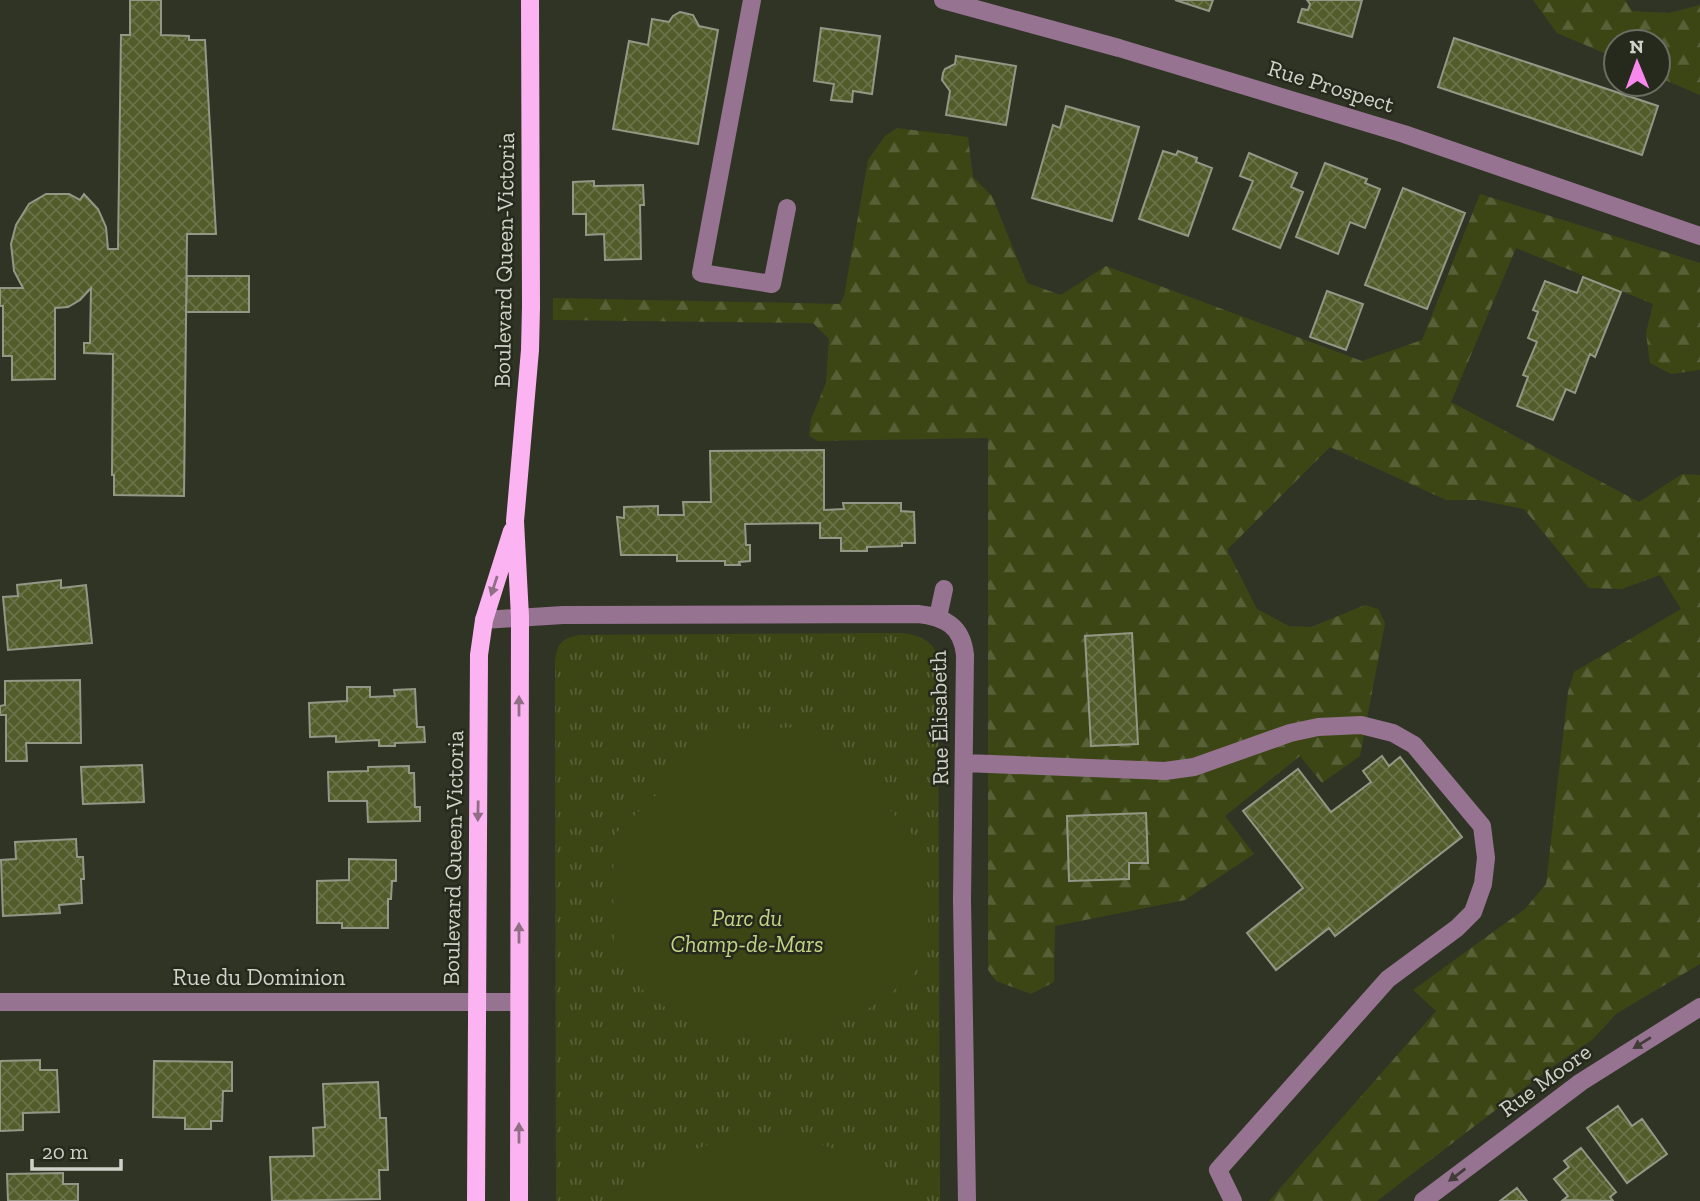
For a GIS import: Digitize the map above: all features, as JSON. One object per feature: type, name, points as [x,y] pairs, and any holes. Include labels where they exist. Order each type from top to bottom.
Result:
[{"type":"main road","name":"Boulevard Queen-Victoria","points":[[519,1201],[520,617],[515,521],[530,350],[530,0]]},
{"type":"main road","name":"Boulevard Queen-Victoria","points":[[475,1201],[479,655],[484,620],[515,521]]},
{"type":"street","points":[[752,0],[701,273],[772,284],[787,208]]},
{"type":"street","name":"Rue Prospect","points":[[943,0],[1119,48],[1404,134],[1700,236]]},
{"type":"street","points":[[938,617],[944,589]]},
{"type":"street","name":"Rue Élisabeth","points":[[484,620],[520,617],[904,614],[938,617],[954,628],[964,640],[962,900],[967,1201]]},
{"type":"street","points":[[965,763],[1165,771],[1194,767],[1290,733],[1318,727],[1361,725],[1394,733],[1415,745],[1482,826],[1486,858],[1483,884],[1473,912],[1457,928],[1388,979],[1218,1170],[1233,1201]]},
{"type":"street","name":"Rue du Dominion","points":[[0,1002],[519,1002]]},
{"type":"street","name":"Rue Moore","points":[[1423,1201],[1581,1082],[1700,1007]]},
{"type":"green space","points":[[1533,0],[1625,0],[1632,11],[1669,13],[1700,5],[1700,95],[1672,83],[1672,28],[1602,28],[1602,52],[1557,33]]},
{"type":"green space","points":[[897,128],[968,137],[973,177],[992,196],[1027,283],[1061,295],[1106,266],[1362,361],[1422,340],[1480,194],[1700,263],[1700,370],[1671,374],[1650,363],[1646,333],[1653,304],[1516,248],[1451,402],[1639,502],[1682,474],[1700,475],[1700,964],[1616,1014],[1593,1039],[1549,1069],[1377,1201],[1269,1201],[1436,1011],[1413,990],[1525,909],[1546,884],[1568,692],[1574,672],[1681,609],[1660,575],[1622,589],[1589,588],[1524,509],[1479,500],[1446,500],[1330,447],[1227,550],[1257,609],[1289,626],[1311,627],[1365,605],[1378,609],[1385,623],[1360,756],[1322,783],[1300,756],[1225,816],[1254,854],[1185,900],[1055,926],[1054,982],[1031,994],[996,981],[988,970],[988,438],[818,441],[809,436],[811,419],[826,383],[829,339],[813,323],[553,320],[553,298],[840,304],[844,296],[868,160],[885,136]]},
{"type":"green space","name":"Parc du Champ-de-Mars","points":[[903,633],[924,639],[938,655],[940,1201],[556,1201],[555,661],[559,646],[565,640],[580,635]]},
{"type":"green space","points":[[813,727],[925,848],[927,955],[913,974],[881,1000],[855,1016],[827,1027],[798,1034],[738,1034],[681,1016],[655,1000],[614,958],[613,871],[617,832],[726,729]]},
{"type":"green space","points":[[769,1134],[810,1141],[862,1162],[908,1201],[622,1201],[653,1172],[688,1152],[727,1140]]},
{"type":"building","points":[[130,0],[161,0],[161,35],[189,36],[189,40],[205,40],[216,234],[187,234],[184,496],[114,495],[113,354],[84,353],[84,343],[90,343],[91,288],[80,300],[68,307],[55,308],[55,379],[12,380],[12,356],[3,356],[3,306],[0,306],[0,288],[23,288],[14,271],[11,244],[16,225],[29,204],[46,194],[69,194],[80,200],[84,194],[98,209],[106,227],[108,249],[118,249],[121,35],[130,35]]},
{"type":"building","points":[[1175,0],[1213,0],[1209,11]]},
{"type":"building","points":[[1307,0],[1362,0],[1352,37],[1298,22],[1302,9],[1308,10],[1310,4]]},
{"type":"building","points":[[680,12],[693,15],[699,26],[718,30],[698,144],[613,129],[629,41],[648,45],[652,19],[669,22]]},
{"type":"building","points":[[821,28],[880,36],[872,94],[853,91],[852,102],[831,100],[834,84],[814,81]]},
{"type":"building","points":[[1454,38],[1602,87],[1602,98],[1634,98],[1658,106],[1642,155],[1438,87]]},
{"type":"building","points":[[956,56],[1016,66],[1006,125],[946,115],[950,91],[942,80],[943,73],[955,64]]},
{"type":"building","points":[[1066,106],[1139,127],[1112,221],[1032,198],[1053,125],[1060,128]]},
{"type":"building","points":[[1163,151],[1176,155],[1178,151],[1197,158],[1196,162],[1212,168],[1188,236],[1139,219]]},
{"type":"building","points":[[1249,153],[1297,173],[1291,187],[1303,192],[1280,248],[1233,229],[1253,181],[1240,176]]},
{"type":"building","points":[[1325,163],[1367,179],[1365,183],[1380,189],[1365,228],[1350,222],[1338,254],[1296,237]]},
{"type":"building","points":[[594,181],[594,186],[643,185],[644,205],[640,205],[641,259],[605,260],[604,234],[586,235],[586,214],[573,214],[573,182]]},
{"type":"building","points":[[1403,188],[1465,213],[1427,309],[1365,285]]},
{"type":"building","points":[[187,276],[249,276],[249,312],[186,312]]},
{"type":"building","points":[[1583,277],[1621,292],[1595,357],[1590,354],[1575,393],[1566,389],[1553,420],[1517,406],[1528,377],[1523,375],[1537,342],[1528,338],[1538,312],[1533,310],[1545,281],[1577,293]]},
{"type":"building","points":[[1327,291],[1363,304],[1346,350],[1310,337]]},
{"type":"building","points":[[824,450],[824,510],[844,509],[843,503],[901,503],[901,511],[914,512],[915,543],[867,547],[867,551],[841,551],[841,538],[820,538],[820,523],[745,524],[746,545],[750,545],[750,561],[739,562],[740,565],[725,565],[725,561],[677,561],[677,555],[621,555],[617,517],[624,518],[624,507],[658,506],[658,515],[684,515],[683,502],[711,502],[710,451]]},
{"type":"building","points":[[61,580],[61,588],[86,585],[92,643],[8,650],[3,597],[18,596],[17,585]]},
{"type":"building","points":[[1132,633],[1138,744],[1091,746],[1085,636]]},
{"type":"building","points":[[80,680],[81,743],[26,743],[27,761],[6,761],[6,715],[0,715],[0,706],[5,705],[5,681]]},
{"type":"building","points":[[347,687],[370,687],[370,697],[395,696],[394,690],[415,689],[417,727],[424,727],[425,742],[379,746],[379,740],[336,742],[336,736],[310,737],[309,703],[347,701]]},
{"type":"building","points":[[1382,756],[1389,766],[1400,757],[1462,837],[1335,936],[1329,928],[1276,970],[1247,933],[1303,888],[1243,811],[1298,769],[1331,812],[1371,782],[1363,771]]},
{"type":"building","points":[[142,765],[144,802],[83,804],[81,767]]},
{"type":"building","points":[[409,766],[409,773],[414,773],[415,807],[420,807],[420,821],[368,822],[367,801],[329,801],[328,772]]},
{"type":"building","points":[[1146,813],[1148,863],[1129,863],[1129,879],[1069,881],[1067,816]]},
{"type":"building","points":[[76,839],[77,857],[83,857],[82,903],[59,905],[60,913],[3,916],[1,860],[16,859],[15,842]]},
{"type":"building","points":[[349,859],[396,860],[396,881],[392,881],[391,899],[388,899],[388,928],[342,928],[342,923],[317,923],[317,881],[349,880]]},
{"type":"building","points":[[40,1060],[40,1070],[57,1070],[59,1112],[23,1113],[23,1130],[0,1131],[0,1061]]},
{"type":"building","points":[[154,1061],[232,1062],[232,1091],[223,1091],[222,1121],[211,1121],[211,1129],[185,1129],[185,1118],[153,1117]]},
{"type":"building","points":[[378,1082],[380,1118],[386,1118],[388,1170],[379,1170],[380,1199],[272,1201],[270,1157],[314,1156],[313,1128],[325,1127],[323,1084]]},
{"type":"building","points":[[1618,1106],[1632,1126],[1642,1119],[1667,1154],[1627,1183],[1587,1128]]},
{"type":"building","points":[[1581,1148],[1616,1192],[1610,1197],[1613,1201],[1563,1200],[1568,1196],[1554,1179],[1569,1167],[1564,1161]]},
{"type":"building","points":[[63,1173],[63,1184],[78,1184],[78,1201],[8,1201],[7,1174]]},
{"type":"building","points":[[1517,1188],[1527,1201],[1500,1201]]}]
